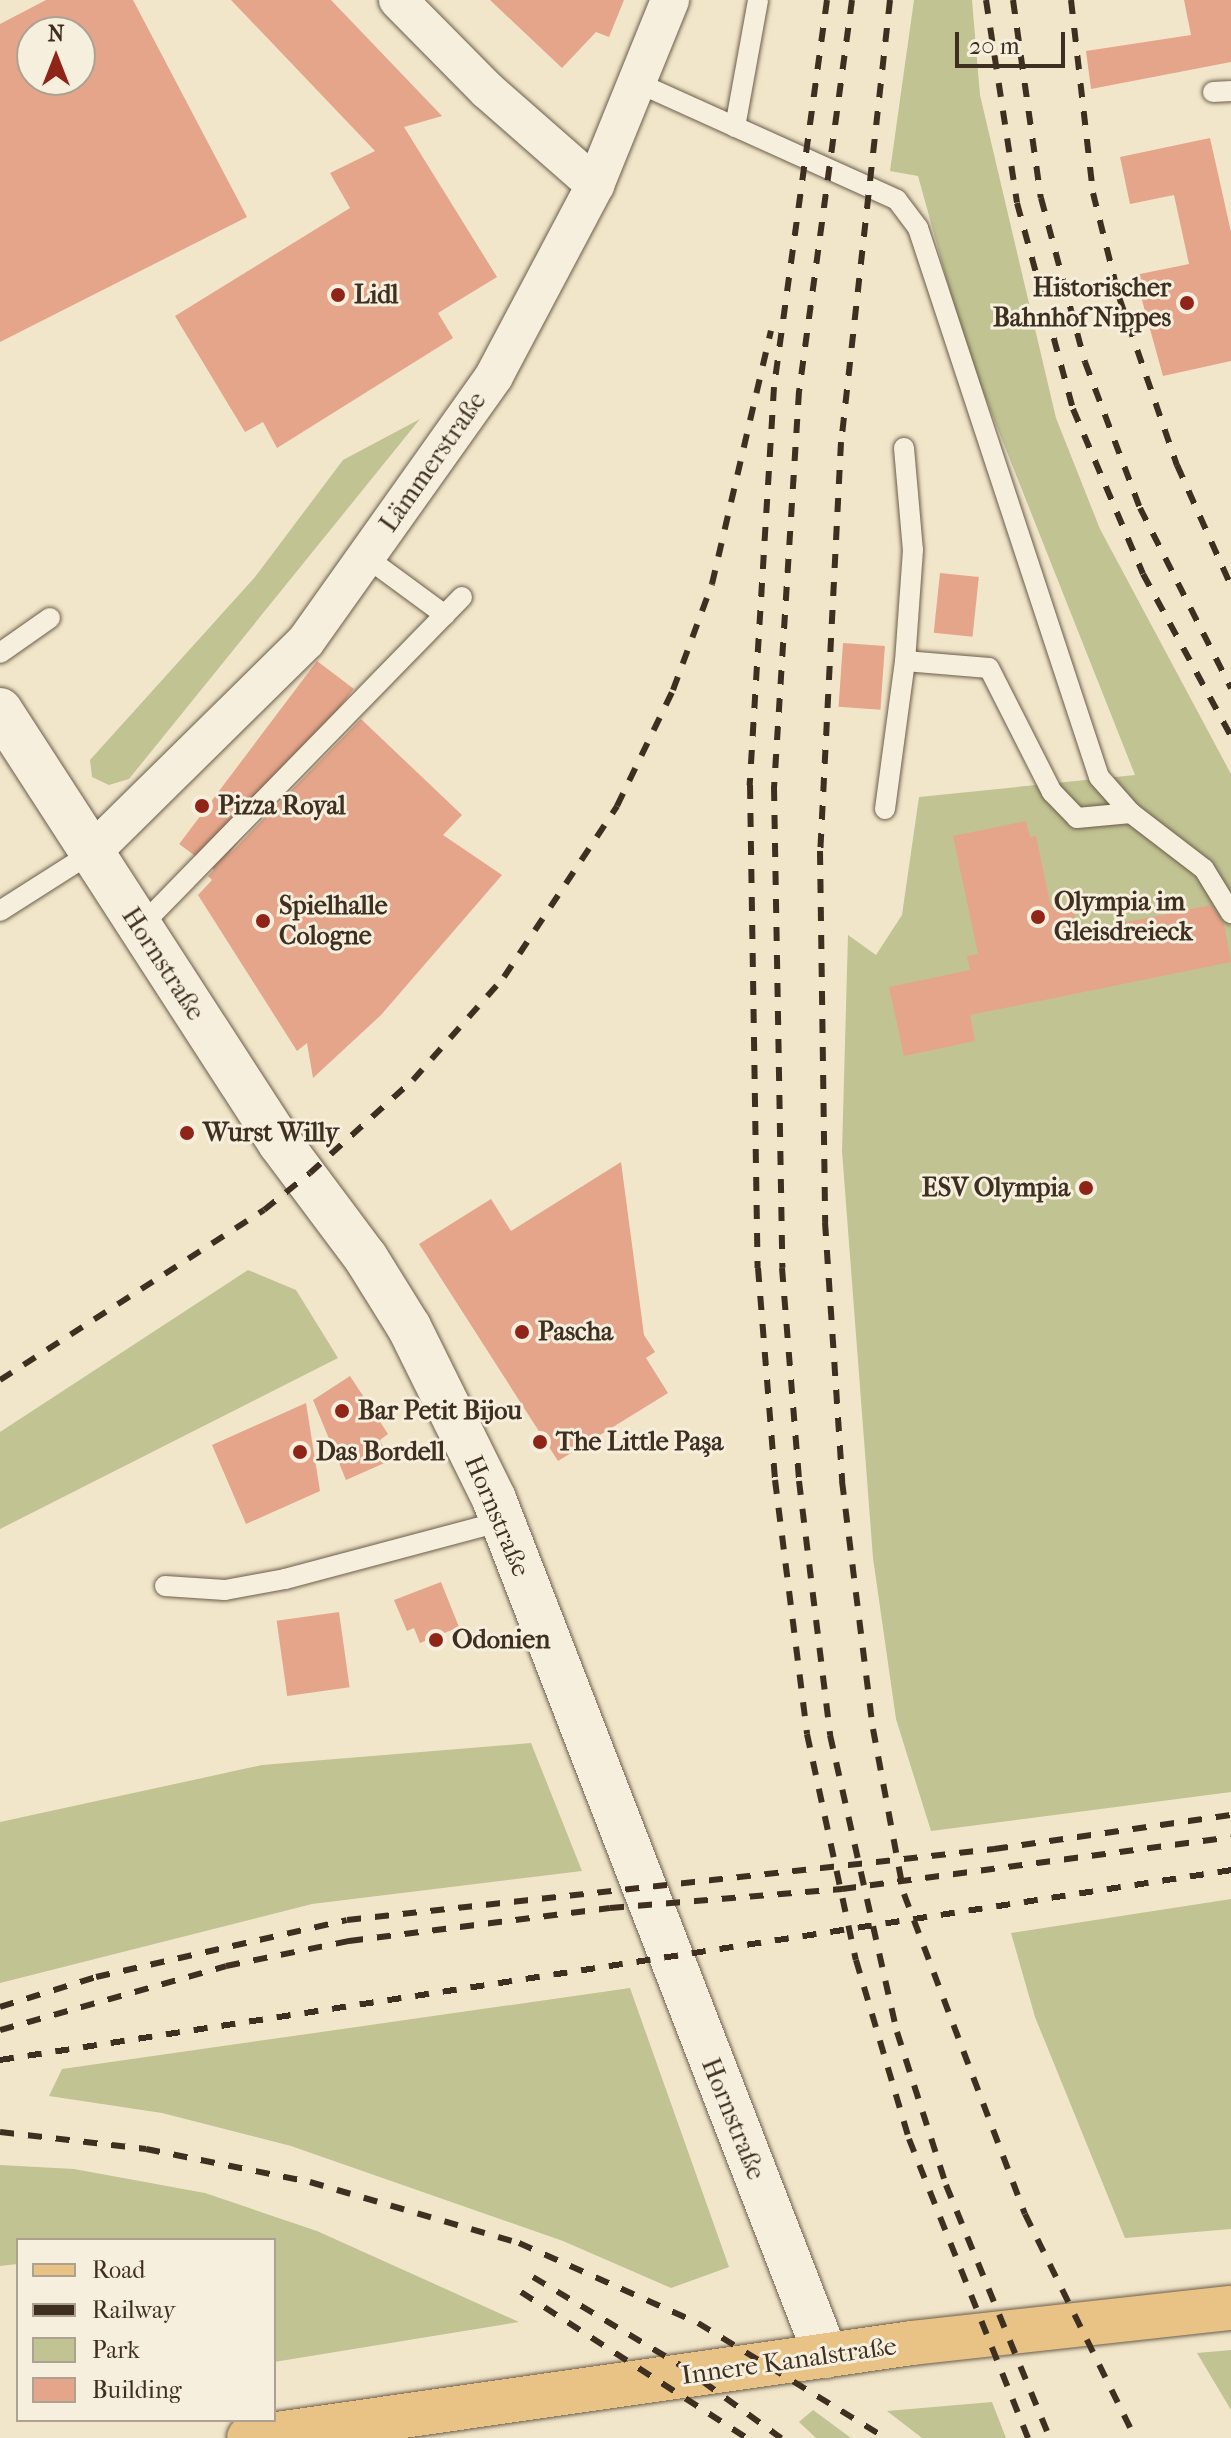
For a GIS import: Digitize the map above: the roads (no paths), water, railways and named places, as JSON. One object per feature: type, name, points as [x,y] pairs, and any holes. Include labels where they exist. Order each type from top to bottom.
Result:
[{"type":"main road","name":"Innere Kanalstraße","points":[[249,2438],[826,2356],[1231,2308]]},
{"type":"main road","name":"Innere Kanalstraße","points":[[301,2438],[348,2424]]},
{"type":"street","points":[[398,0],[487,90],[595,185]]},
{"type":"street","name":"Lämmerstraße","points":[[91,853],[306,641],[494,376],[595,185],[670,0]]},
{"type":"street","name":"Hornstraße","points":[[0,710],[280,1143],[402,1315],[503,1521],[826,2356]]},
{"type":"lane","points":[[735,127],[758,0]]},
{"type":"lane","points":[[636,82],[897,200],[918,228],[1099,777],[1131,813],[1204,869],[1231,913]]},
{"type":"lane","points":[[885,809],[905,661],[913,550],[904,448]]},
{"type":"lane","points":[[366,557],[445,615]]},
{"type":"lane","points":[[140,927],[462,597]]},
{"type":"lane","points":[[0,653],[50,618]]},
{"type":"lane","points":[[905,661],[989,668],[1052,792],[1077,818],[1131,813]]},
{"type":"lane","points":[[0,911],[91,853]]},
{"type":"lane","points":[[165,1586],[225,1590],[285,1579],[503,1521]]},
{"type":"railway","points":[[827,0],[774,387],[750,785],[758,1268],[775,1480],[807,1734],[856,1960],[909,2139],[1028,2438]]},
{"type":"railway","points":[[852,0],[799,391],[774,787],[782,1268],[799,1481],[830,1735],[897,2032],[946,2185],[1050,2438]]},
{"type":"railway","points":[[890,0],[841,442],[820,851],[825,1222],[842,1481],[873,1729],[904,1894],[1025,2214],[1135,2438]]},
{"type":"railway","points":[[986,0],[1017,203],[1073,409],[1143,574],[1231,736]]},
{"type":"railway","points":[[1013,0],[1041,198],[1085,362],[1140,508],[1231,688]]},
{"type":"railway","points":[[1071,0],[1093,193],[1119,297],[1177,465],[1231,586]]},
{"type":"railway","points":[[0,1380],[264,1210],[413,1080],[504,977],[617,806],[673,690],[712,584],[771,331]]},
{"type":"railway","points":[[0,2007],[96,1977],[347,1920],[994,1849],[1231,1815]]},
{"type":"railway","points":[[0,2030],[226,1966],[349,1941],[610,1908],[842,1889],[1231,1837]]},
{"type":"railway","points":[[0,2060],[1231,1870]]},
{"type":"railway","points":[[0,2132],[146,2149],[310,2182],[519,2243],[698,2323],[886,2438]]},
{"type":"railway","points":[[533,2277],[680,2365],[781,2438]]},
{"type":"railway","points":[[521,2292],[747,2438]]},
{"type":"place","name":"Lidl","points":[[338,295]]},
{"type":"place","name":"Historischer Bahnhof Nippes","points":[[1187,303]]},
{"type":"place","name":"Pizza Royal","points":[[202,806]]},
{"type":"place","name":"Olympia im Gleisdreieck","points":[[1038,917]]},
{"type":"place","name":"Spielhalle Cologne","points":[[263,921]]},
{"type":"place","name":"Wurst Willy","points":[[187,1133]]},
{"type":"place","name":"ESV Olympia","points":[[1086,1188]]},
{"type":"place","name":"Pascha","points":[[522,1332]]},
{"type":"place","name":"Bar Petit Bijou","points":[[342,1411]]},
{"type":"place","name":"The Little Paşa","points":[[540,1442]]},
{"type":"place","name":"Das Bordell","points":[[300,1452]]},
{"type":"place","name":"Odonien","points":[[436,1640]]}]
